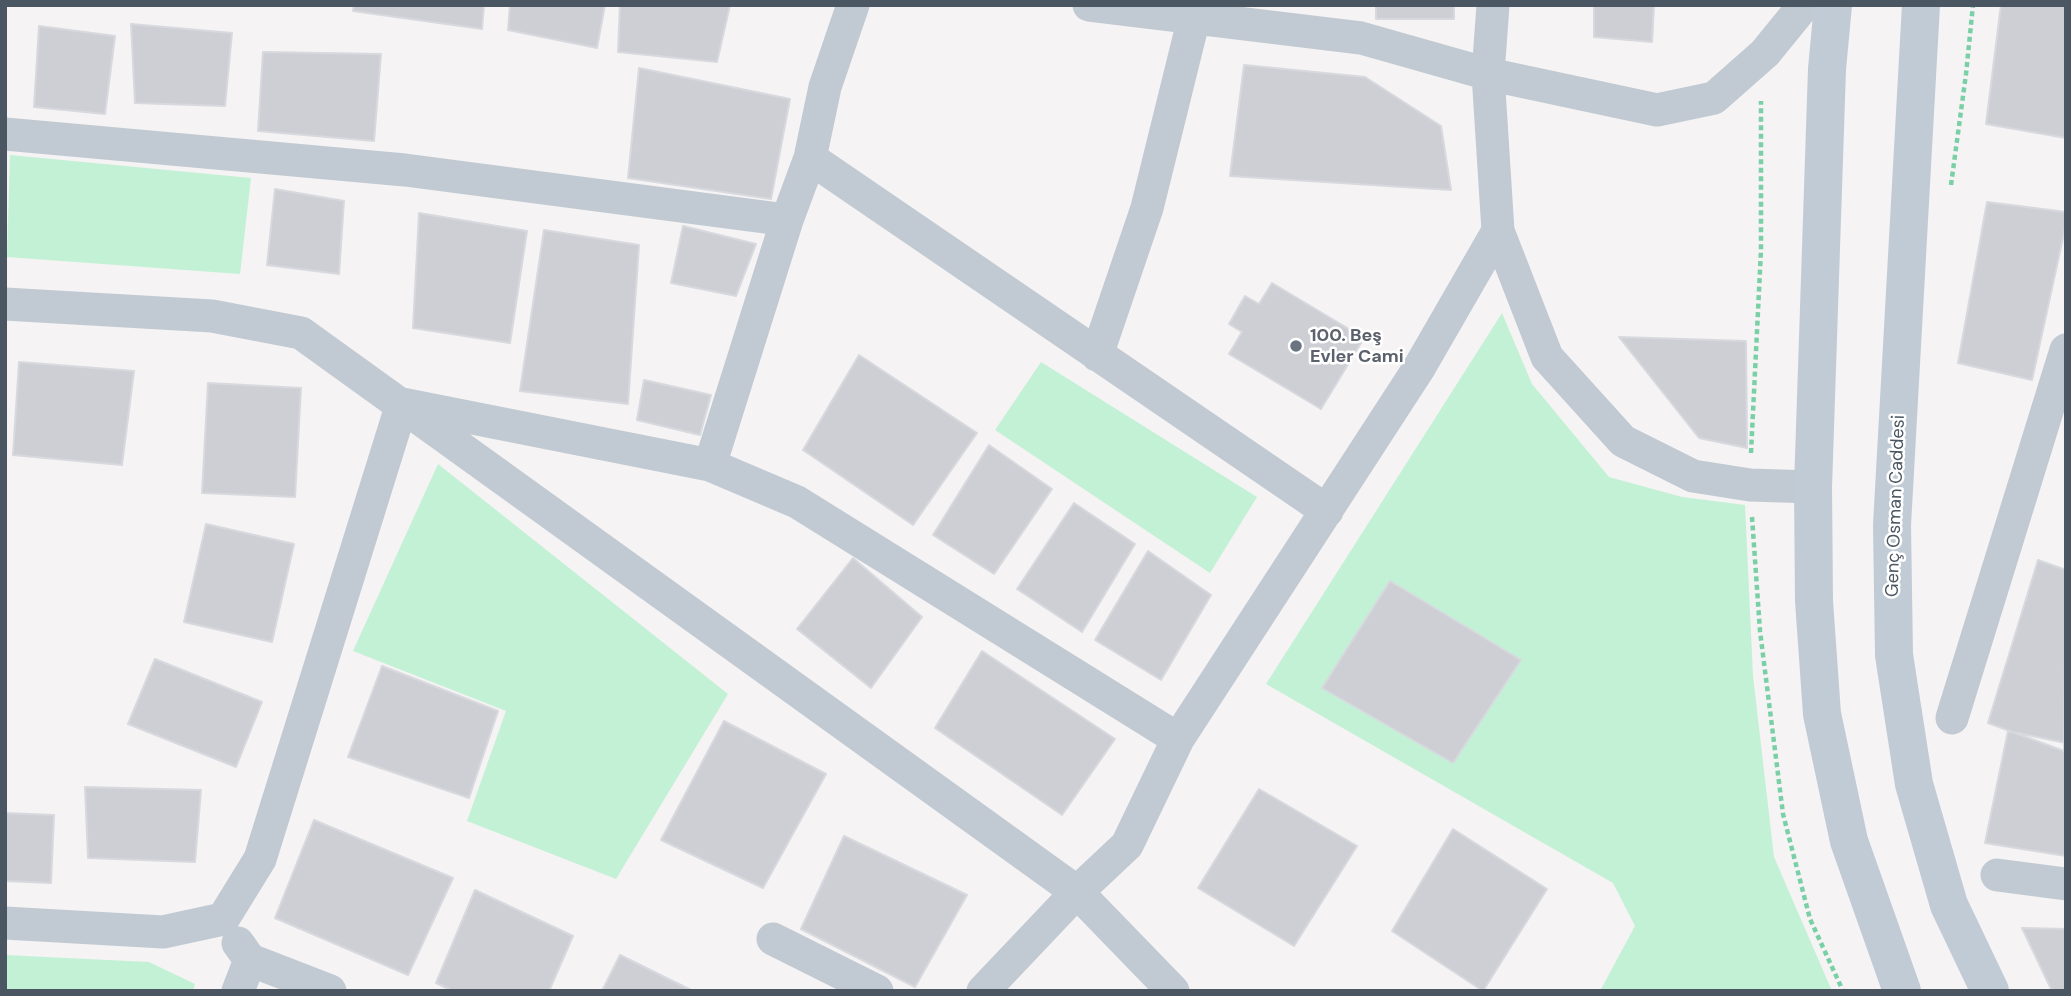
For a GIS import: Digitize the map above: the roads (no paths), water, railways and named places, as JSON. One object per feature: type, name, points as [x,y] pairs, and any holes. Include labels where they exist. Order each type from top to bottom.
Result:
[{"type":"main road","points":[[1833,5],[1827,69],[1813,487],[1814,601],[1822,714],[1849,841],[1902,991]]},
{"type":"main road","name":"Genç Osman Caddesi","points":[[1921,5],[1892,525],[1894,655],[1914,784],[1950,905],[1990,991]]},
{"type":"main road","points":[[1919,72],[1938,5]]},
{"type":"street","points":[[710,465],[787,220],[810,158],[825,87],[853,5]]},
{"type":"street","points":[[1089,5],[1362,38],[1488,74],[1657,110],[1714,98],[1765,53],[1804,5]]},
{"type":"street","points":[[1493,5],[1488,74],[1498,231],[1547,357],[1623,441],[1693,476],[1750,485],[1813,487]]},
{"type":"street","points":[[1097,355],[1147,208],[1194,18]]},
{"type":"street","points":[[5,134],[405,170],[787,220]]},
{"type":"street","points":[[810,158],[1327,511]]},
{"type":"street","points":[[983,991],[1077,892],[1127,845],[1178,739],[1419,368],[1498,231]]},
{"type":"street","points":[[5,304],[212,316],[301,333],[1077,892],[1173,991]]},
{"type":"street","points":[[1952,718],[2066,350]]},
{"type":"street","points":[[402,404],[710,465],[797,502],[1178,739]]},
{"type":"street","points":[[5,923],[163,932],[223,919],[260,859],[402,404]]},
{"type":"street","points":[[1997,874],[2066,884]]},
{"type":"street","points":[[223,919],[250,960],[330,991]]},
{"type":"street","points":[[773,939],[877,991]]},
{"type":"street","points":[[238,991],[250,960]]},
{"type":"place","name":"100. Beş Evler Cami","points":[[1296,346]]}]
